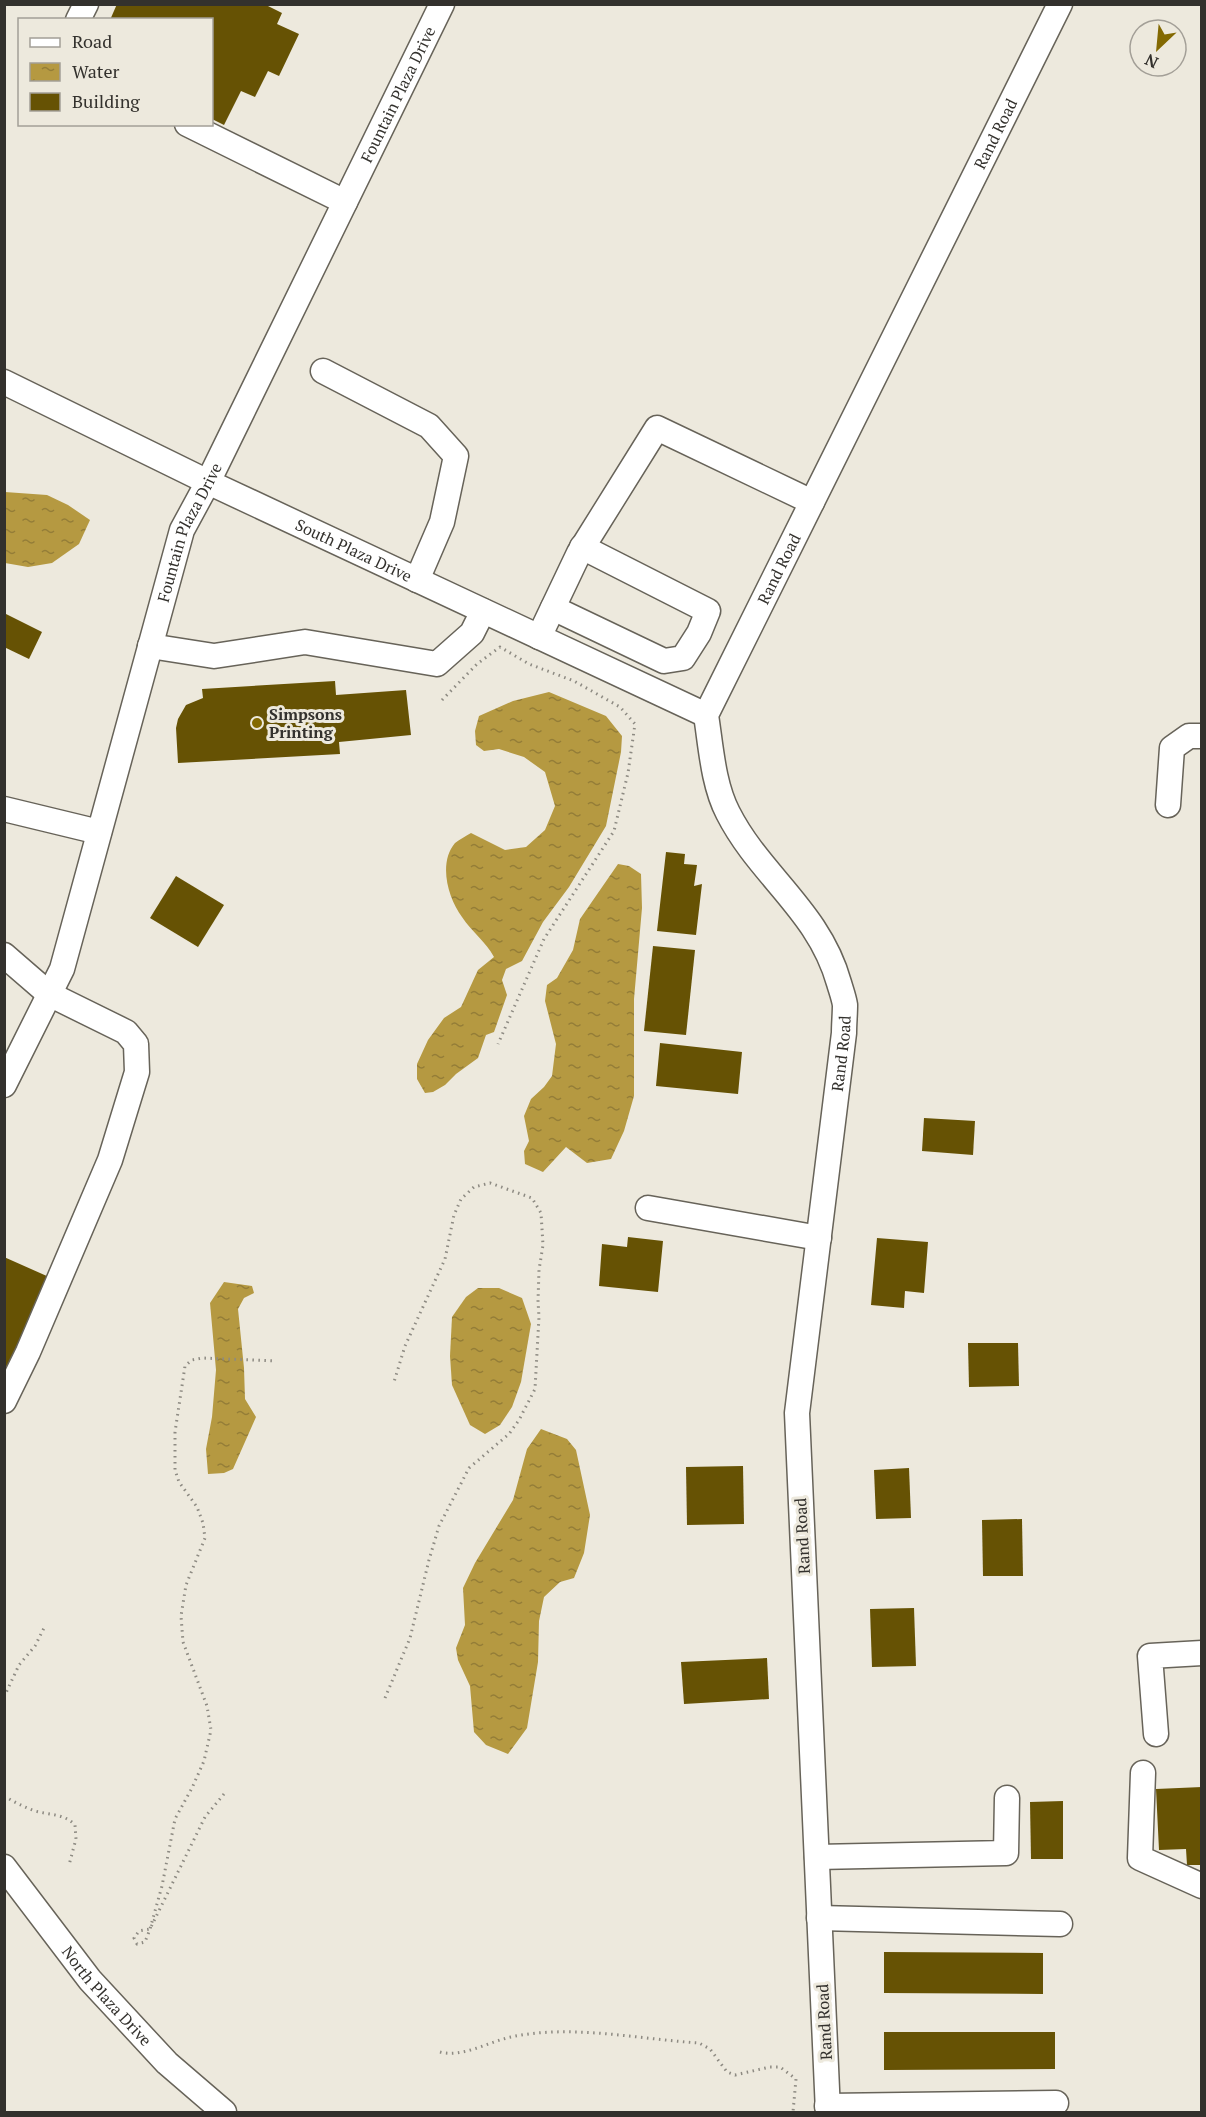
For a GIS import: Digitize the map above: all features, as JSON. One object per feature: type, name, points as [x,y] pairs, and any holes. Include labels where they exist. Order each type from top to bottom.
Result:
[{"type":"street","points":[[79,18],[86,4]]},
{"type":"street","name":"Fountain Plaza Drive","points":[[4,1085],[62,969],[182,530],[208,482],[442,4]]},
{"type":"street","name":"Rand Road","points":[[828,2109],[797,1413],[844,1033],[844,1004],[829,957],[815,930],[741,838],[726,811],[716,778],[706,715],[1060,4]]},
{"type":"street","points":[[191,126],[345,202]]},
{"type":"street","points":[[323,371],[429,426],[456,456],[442,522],[417,580]]},
{"type":"street","name":"South Plaza Drive","points":[[4,382],[208,482],[706,715]]},
{"type":"street","points":[[539,637],[582,547],[657,428],[812,502]]},
{"type":"street","points":[[553,608],[664,661],[683,658],[699,633],[708,610],[582,547]]},
{"type":"street","points":[[150,645],[214,656],[305,642],[437,664],[472,633],[483,611]]},
{"type":"street","points":[[1168,806],[1172,748],[1189,736],[1202,736]]},
{"type":"street","points":[[4,809],[99,832]]},
{"type":"street","points":[[4,955],[49,994],[126,1032],[136,1044],[137,1072],[110,1160],[28,1352],[4,1401]]},
{"type":"street","points":[[648,1208],[819,1238]]},
{"type":"street","points":[[1156,1734],[1150,1656],[1202,1653]]},
{"type":"street","points":[[1143,1773],[1140,1858],[1202,1886]]},
{"type":"street","points":[[817,1857],[1006,1853],[1007,1798]]},
{"type":"street","name":"North Plaza Drive","points":[[4,1867],[90,1980],[166,2063],[224,2112]]},
{"type":"street","points":[[819,1918],[1060,1924]]},
{"type":"street","points":[[828,2109],[1056,2103]]},
{"type":"path","points":[[442,700],[477,664],[500,647],[529,664],[583,686],[620,707],[635,724],[628,773],[614,831],[544,939],[498,1044]]},
{"type":"path","points":[[385,1698],[410,1638],[429,1560],[444,1516],[469,1468],[509,1434],[535,1389],[539,1270],[543,1245],[541,1213],[532,1198],[490,1183],[474,1187],[461,1199],[454,1215],[445,1259],[409,1337],[394,1382]]},
{"type":"path","points":[[150,1929],[175,1819],[204,1761],[211,1730],[207,1706],[183,1642],[181,1616],[186,1585],[205,1538],[203,1523],[197,1507],[179,1482],[175,1470],[175,1432],[185,1366],[192,1360],[212,1358],[276,1361]]},
{"type":"path","points":[[4,1697],[20,1665],[35,1646],[45,1626]]},
{"type":"path","points":[[150,1929],[139,1931],[134,1938],[137,1944],[144,1942],[205,1817],[224,1794]]},
{"type":"path","points":[[4,1796],[15,1803],[35,1810],[69,1818],[75,1825],[76,1839],[69,1865]]},
{"type":"path","points":[[440,2052],[451,2055],[507,2037],[529,2033],[575,2032],[699,2043],[710,2049],[727,2072],[735,2075],[780,2067],[796,2079],[793,2112]]},
{"type":"water","points":[[5,492],[47,495],[68,505],[90,520],[79,544],[52,563],[28,567],[5,563]]},
{"type":"water","points":[[549,692],[606,716],[622,736],[621,752],[606,826],[569,887],[543,922],[522,961],[506,969],[502,980],[507,995],[494,1032],[486,1035],[478,1058],[445,1085],[433,1092],[425,1093],[417,1079],[417,1064],[428,1040],[444,1018],[461,1007],[478,970],[494,957],[457,909],[449,891],[446,870],[450,851],[455,843],[471,833],[505,850],[526,847],[545,830],[555,806],[545,772],[524,757],[499,749],[484,751],[476,745],[475,731],[479,716],[513,701]]},
{"type":"water","points":[[618,864],[629,866],[641,874],[642,908],[634,999],[634,1096],[624,1131],[611,1159],[587,1163],[566,1147],[543,1172],[525,1164],[524,1151],[529,1141],[524,1116],[531,1099],[552,1076],[556,1044],[545,1001],[547,985],[557,978],[573,950],[580,919]]},
{"type":"water","points":[[224,1282],[252,1286],[254,1293],[244,1298],[238,1309],[245,1399],[256,1417],[233,1469],[224,1473],[208,1474],[206,1449],[212,1417],[216,1370],[210,1303]]},
{"type":"water","points":[[478,1288],[499,1288],[522,1298],[531,1324],[521,1382],[512,1407],[500,1425],[485,1434],[470,1425],[452,1385],[450,1356],[452,1317],[466,1297]]},
{"type":"water","points":[[541,1429],[567,1439],[576,1450],[590,1515],[584,1553],[574,1578],[560,1582],[544,1597],[539,1621],[538,1662],[527,1728],[508,1754],[486,1745],[474,1732],[470,1686],[458,1660],[456,1648],[465,1625],[463,1588],[475,1563],[513,1500],[527,1449]]},
{"type":"building","points":[[117,4],[264,4],[282,13],[277,24],[299,34],[279,76],[268,71],[255,97],[241,91],[224,125],[213,120],[213,18],[111,18]]},
{"type":"building","points":[[4,613],[42,632],[29,659],[4,647]]},
{"type":"building","name":"Simpsons Printing","points":[[335,681],[336,695],[406,690],[411,735],[339,742],[340,754],[178,763],[176,728],[178,719],[186,705],[203,698],[202,689]]},
{"type":"building","points":[[666,852],[685,854],[684,864],[697,865],[694,886],[702,884],[696,935],[657,931]]},
{"type":"building","points":[[176,876],[224,905],[198,947],[150,918]]},
{"type":"building","points":[[653,946],[695,950],[686,1035],[644,1031]]},
{"type":"building","points":[[660,1043],[742,1052],[738,1094],[656,1086]]},
{"type":"building","points":[[924,1118],[975,1121],[973,1155],[922,1151]]},
{"type":"building","points":[[628,1237],[663,1241],[658,1292],[599,1286],[602,1244],[627,1247]]},
{"type":"building","points":[[877,1238],[928,1242],[924,1293],[905,1291],[904,1308],[871,1305]]},
{"type":"building","points":[[4,1257],[49,1277],[4,1375]]},
{"type":"building","points":[[968,1343],[1018,1343],[1019,1386],[969,1387]]},
{"type":"building","points":[[743,1466],[744,1524],[687,1525],[686,1467]]},
{"type":"building","points":[[909,1468],[911,1518],[876,1519],[874,1470]]},
{"type":"building","points":[[1022,1519],[1023,1576],[983,1576],[982,1520]]},
{"type":"building","points":[[914,1608],[916,1666],[872,1667],[870,1609]]},
{"type":"building","points":[[767,1658],[769,1699],[684,1704],[681,1662]]},
{"type":"building","points":[[1202,1787],[1202,1865],[1187,1865],[1186,1849],[1159,1850],[1156,1789]]},
{"type":"building","points":[[1063,1801],[1063,1859],[1031,1859],[1030,1802]]},
{"type":"building","points":[[884,1952],[1043,1953],[1043,1994],[884,1993]]},
{"type":"building","points":[[884,2032],[1055,2032],[1055,2069],[884,2070]]},
{"type":"place","name":"Simpsons Printing","points":[[257,723]]}]
